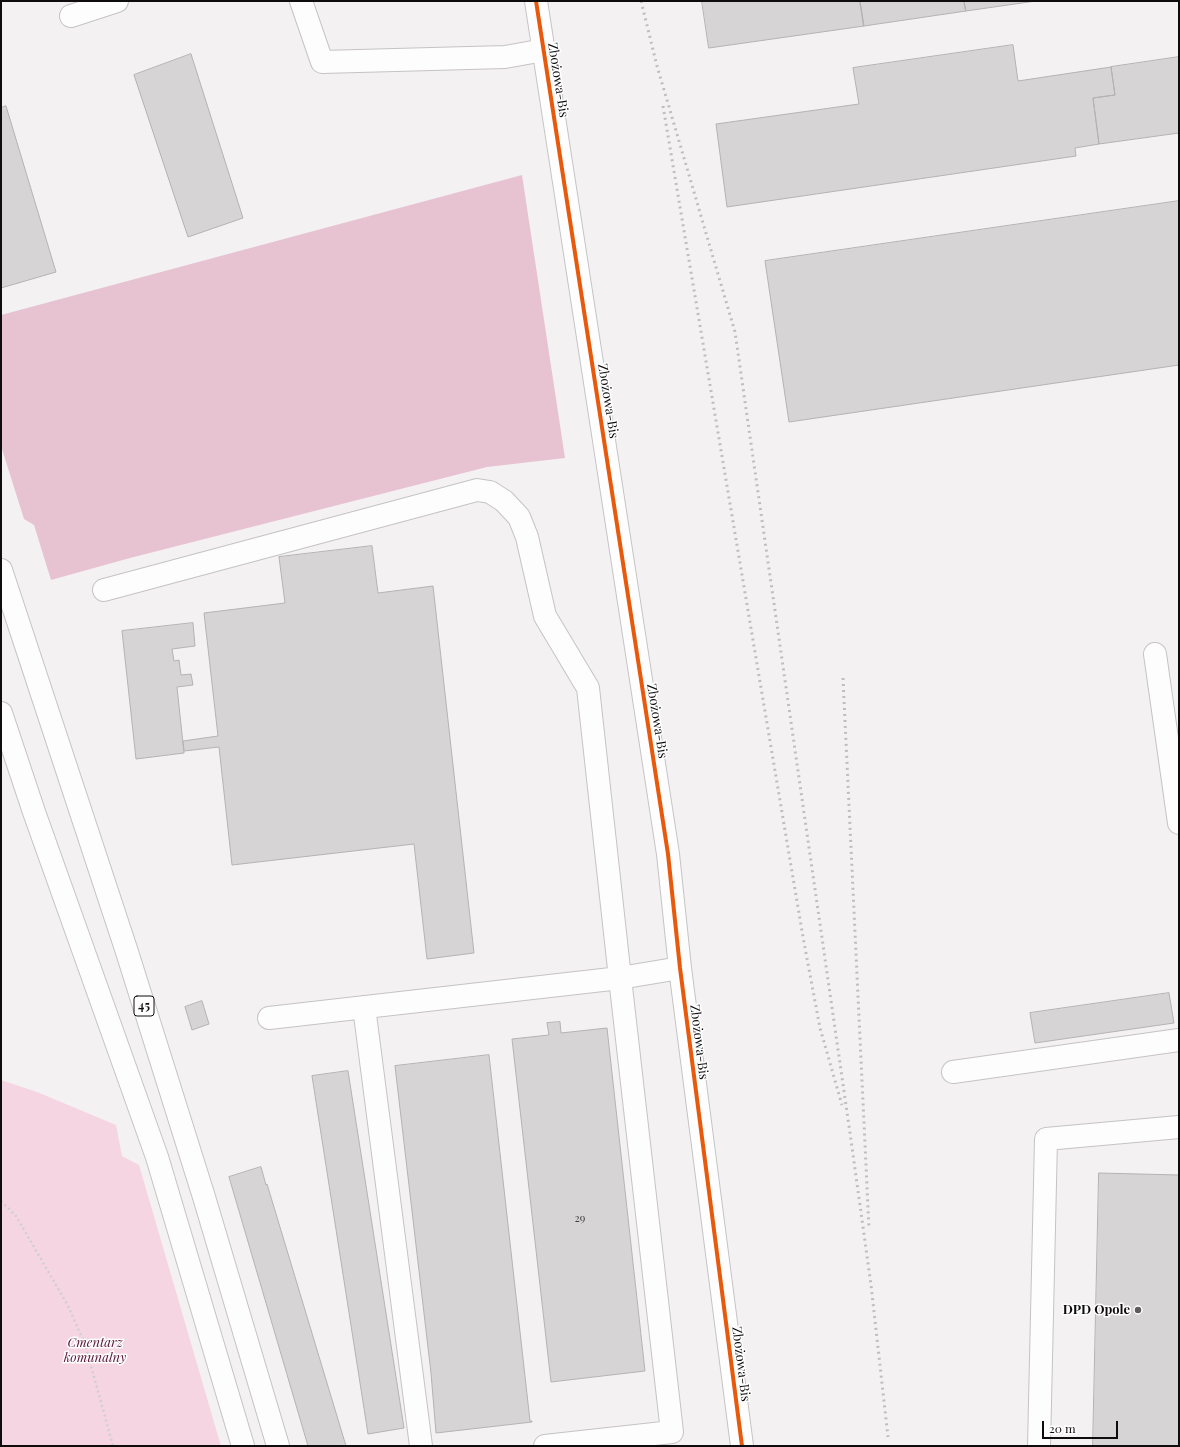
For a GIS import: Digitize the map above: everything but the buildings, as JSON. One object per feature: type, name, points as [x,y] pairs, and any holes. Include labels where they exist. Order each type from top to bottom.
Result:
[{"type":"main road","points":[[71,16],[117,1]]},
{"type":"main road","points":[[301,1],[322,62],[505,57],[544,50]]},
{"type":"main road","name":"Zbożowa-Bis","points":[[536,1],[668,854],[680,968],[742,1446]]},
{"type":"main road","points":[[104,590],[477,490],[490,492],[504,501],[519,517],[527,537],[545,616],[588,688],[672,1432],[545,1446]]},
{"type":"main road","name":"45","points":[[1,570],[127,952],[204,1197],[278,1446]]},
{"type":"main road","points":[[1155,654],[1179,823]]},
{"type":"main road","points":[[1,714],[159,1164],[243,1446]]},
{"type":"main road","points":[[269,1018],[620,978],[680,968]]},
{"type":"main road","points":[[364,1007],[421,1446]]},
{"type":"main road","points":[[953,1072],[1179,1040]]},
{"type":"main road","points":[[1039,1446],[1046,1139],[1179,1127]]},
{"type":"path","points":[[1,1202],[16,1216],[67,1304],[85,1344],[113,1446]]},
{"type":"green space","name":"Cmentarz komunalny","points":[[1,1080],[37,1092],[116,1125],[122,1156],[139,1165],[221,1446],[1,1446]]},
{"type":"shaded area","points":[[522,175],[565,458],[487,467],[130,558],[51,580],[34,525],[24,519],[1,446],[1,315]]},
{"type":"railway","points":[[641,1],[657,66],[735,332],[851,1140],[871,1285],[888,1437]]},
{"type":"railway","points":[[663,106],[803,937],[820,1028],[842,1105]]},
{"type":"railway","points":[[843,678],[869,1229]]},
{"type":"cycle path","points":[[536,1],[668,854],[680,968],[742,1446]]},
{"type":"place","name":"DPD Opole","points":[[1138,1310]]}]
